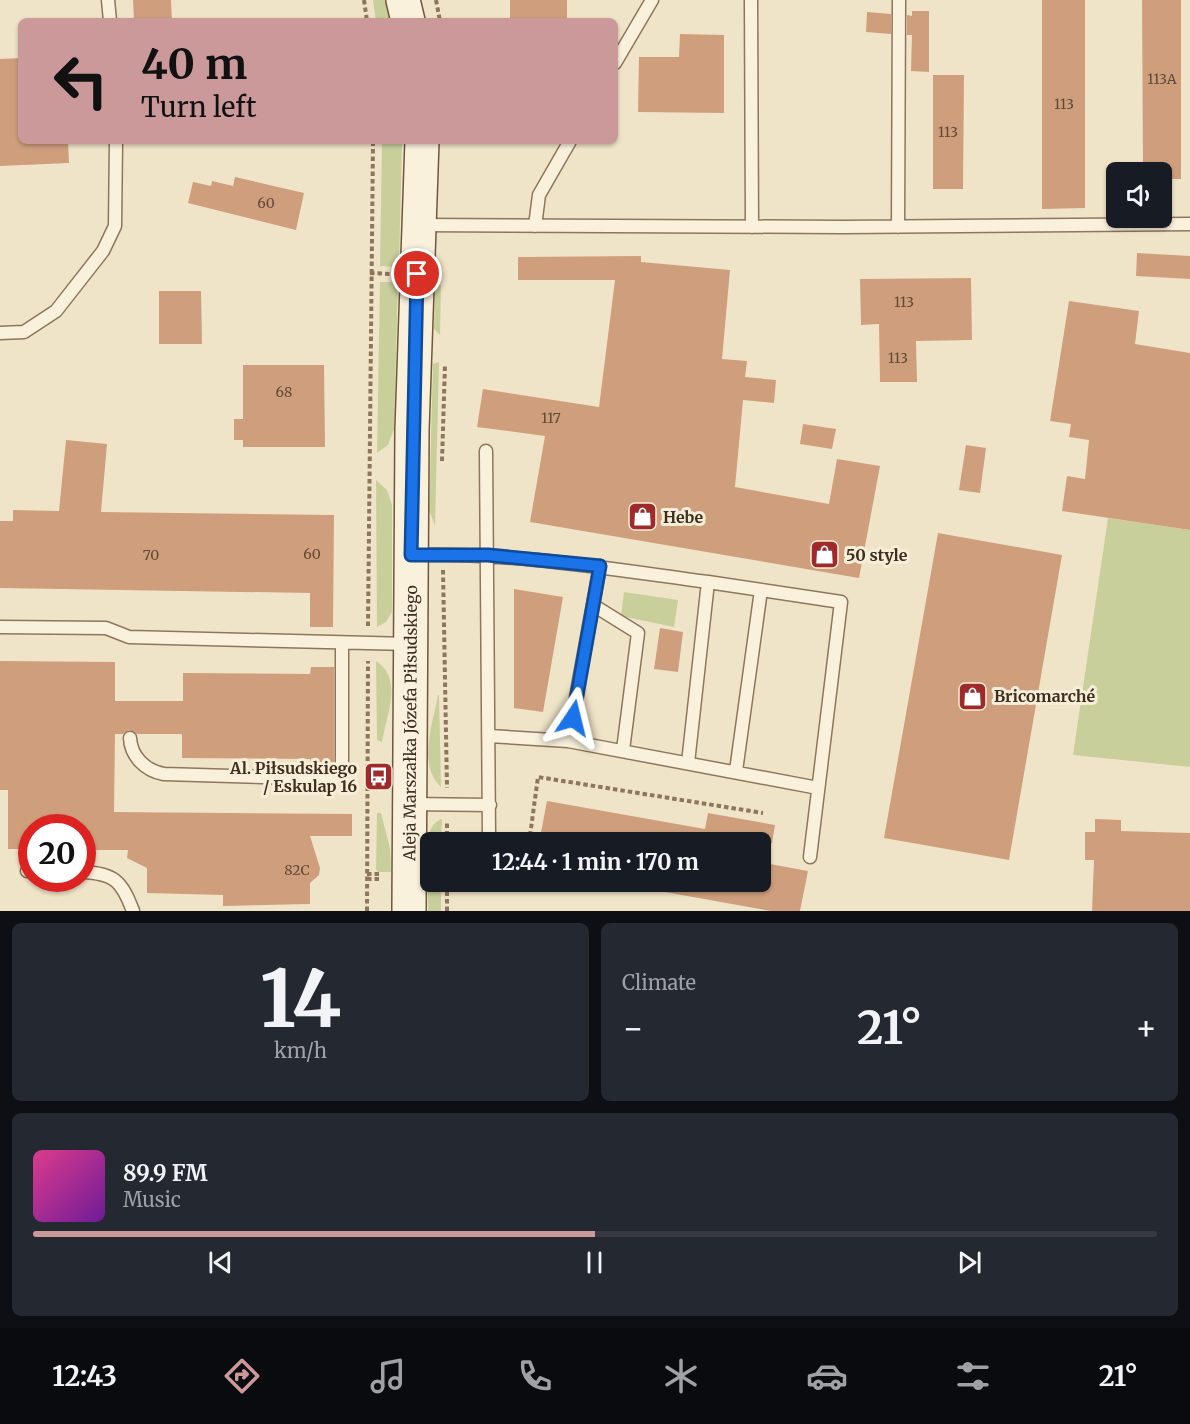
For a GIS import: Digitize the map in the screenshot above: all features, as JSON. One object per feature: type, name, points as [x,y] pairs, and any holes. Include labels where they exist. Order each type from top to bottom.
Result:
[{"type":"street","points":[[403,0],[407,18]]},
{"type":"street","points":[[421,0],[421,18]]},
{"type":"street","name":"Aleja Marszałka Józefa Piłsudskiego","points":[[409,911],[409,644],[427,555],[419,225],[422,144]]},
{"type":"lane","points":[[108,0],[110,18]]},
{"type":"lane","points":[[618,58],[652,0]]},
{"type":"lane","points":[[751,0],[752,226]]},
{"type":"lane","points":[[898,227],[899,0]]},
{"type":"lane","points":[[0,333],[24,332],[56,310],[103,250],[115,226],[116,144]]},
{"type":"lane","points":[[536,226],[538,195],[568,144]]},
{"type":"lane","points":[[419,225],[898,227],[1190,224]]},
{"type":"lane","points":[[486,451],[489,832]]},
{"type":"lane","points":[[427,555],[488,555],[600,566],[841,602],[810,857]]},
{"type":"lane","points":[[568,741],[600,566]]},
{"type":"lane","points":[[688,763],[708,582]]},
{"type":"lane","points":[[736,771],[761,590]]},
{"type":"lane","points":[[593,605],[638,633],[623,750]]},
{"type":"lane","points":[[0,627],[106,628],[129,637],[409,644]]},
{"type":"lane","points":[[130,738],[137,758],[155,772],[333,779],[342,772],[342,643]]},
{"type":"lane","points":[[490,736],[568,741],[818,788]]},
{"type":"lane","points":[[409,804],[490,805]]},
{"type":"lane","points":[[96,874],[110,875],[120,884],[133,911]]},
{"type":"path","points":[[364,0],[367,18]]},
{"type":"path","points":[[436,0],[439,18]]},
{"type":"path","points":[[367,911],[373,144]]},
{"type":"path","points":[[442,463],[445,357]]},
{"type":"path","points":[[427,555],[447,804],[447,832]]},
{"type":"path","points":[[530,832],[538,777],[763,813]]},
{"type":"path","points":[[447,892],[447,911]]},
{"type":"green space","points":[[373,0],[394,0],[397,18],[376,18]]},
{"type":"green space","points":[[382,144],[402,144],[399,267],[380,266]]},
{"type":"green space","points":[[380,282],[398,282],[394,429],[388,445],[377,453]]},
{"type":"green space","points":[[435,283],[441,285],[440,335],[434,329]]},
{"type":"green space","points":[[439,362],[435,526],[429,510],[433,364]]},
{"type":"green space","points":[[376,480],[387,490],[392,505],[392,612],[386,622],[377,627]]},
{"type":"green space","points":[[1108,518],[1190,530],[1190,767],[1073,755]]},
{"type":"green space","points":[[624,592],[678,600],[674,627],[621,616]]},
{"type":"green space","points":[[376,661],[389,678],[391,688],[382,742],[377,740]]},
{"type":"green space","points":[[438,695],[441,787],[434,778],[428,756],[430,731]]},
{"type":"green space","points":[[377,813],[381,813],[390,848],[391,872],[378,872],[376,869]]},
{"type":"green space","points":[[442,819],[441,832],[430,832],[432,828]]},
{"type":"green space","points":[[428,892],[441,892],[441,911],[428,911]]},
{"type":"building","points":[[133,0],[171,0],[172,18],[134,18]]},
{"type":"building","points":[[510,0],[567,0],[567,18],[510,18]]},
{"type":"building","points":[[1042,0],[1085,0],[1085,208],[1042,209]]},
{"type":"building","points":[[1142,0],[1181,0],[1181,179],[1172,179],[1172,162],[1143,162]]},
{"type":"building","points":[[912,11],[929,11],[929,72],[911,71],[912,35],[907,35],[907,15],[912,16]]},
{"type":"building","points":[[867,12],[891,14],[891,34],[866,32]]},
{"type":"building","points":[[680,34],[724,35],[724,113],[638,112],[639,57],[679,57]]},
{"type":"building","points":[[18,58],[18,144],[68,144],[69,163],[0,166],[0,59]]},
{"type":"building","points":[[933,75],[964,75],[963,189],[933,189]]},
{"type":"building","points":[[235,177],[304,193],[296,230],[188,203],[193,182],[211,186],[212,181],[233,186]]},
{"type":"building","points":[[1137,253],[1190,256],[1190,279],[1136,276]]},
{"type":"building","points":[[641,256],[641,262],[730,270],[722,359],[747,361],[745,377],[776,380],[774,403],[743,400],[735,487],[829,504],[837,459],[880,466],[859,578],[530,522],[545,436],[477,427],[483,389],[599,407],[615,280],[518,280],[518,257]]},
{"type":"building","points":[[971,278],[972,340],[916,341],[917,382],[880,382],[879,324],[861,325],[860,279]]},
{"type":"building","points":[[159,291],[201,291],[202,344],[159,344]]},
{"type":"building","points":[[1069,301],[1139,311],[1135,344],[1190,353],[1190,530],[1062,511],[1067,476],[1085,479],[1089,440],[1069,437],[1071,424],[1050,421]]},
{"type":"building","points":[[243,365],[324,365],[325,447],[243,447],[243,440],[234,440],[234,419],[243,419]]},
{"type":"building","points":[[803,424],[836,429],[832,449],[800,444]]},
{"type":"building","points":[[66,440],[107,444],[101,512],[334,515],[333,627],[310,627],[310,593],[0,588],[0,521],[13,521],[13,510],[59,511]]},
{"type":"building","points":[[966,445],[986,448],[980,493],[959,490]]},
{"type":"building","name":"Bricomarché","points":[[938,533],[1062,555],[1009,860],[884,838]]},
{"type":"building","points":[[514,589],[563,597],[543,712],[514,708]]},
{"type":"building","points":[[660,628],[683,632],[678,672],[654,669]]},
{"type":"building","points":[[0,661],[115,662],[115,701],[183,701],[183,673],[310,674],[311,667],[334,667],[334,768],[310,767],[310,759],[182,758],[182,734],[137,734],[129,730],[123,734],[115,734],[114,812],[352,814],[352,836],[310,836],[320,868],[319,875],[310,883],[310,904],[223,906],[223,895],[147,893],[147,868],[127,858],[128,850],[96,850],[96,814],[18,814],[18,849],[8,849],[8,790],[0,790]]},
{"type":"building","points":[[547,801],[705,829],[708,813],[775,825],[772,843],[771,832],[541,832]]},
{"type":"building","points":[[1095,819],[1121,820],[1121,831],[1190,833],[1190,911],[1092,911],[1094,860],[1085,860],[1085,832],[1095,832]]},
{"type":"building","points":[[771,864],[808,871],[800,911],[771,911],[665,892],[771,892]]},
{"type":"place","name":"Hebe","points":[[642,517]]},
{"type":"place","name":"50 style","points":[[825,555]]},
{"type":"place","name":"Bricomarché","points":[[973,696]]},
{"type":"place","name":"Al. Piłsudskiego / Eskulap 16","points":[[378,777]]},
{"type":"route","points":[[417,274],[411,555],[488,555],[600,566],[573,718]]}]
